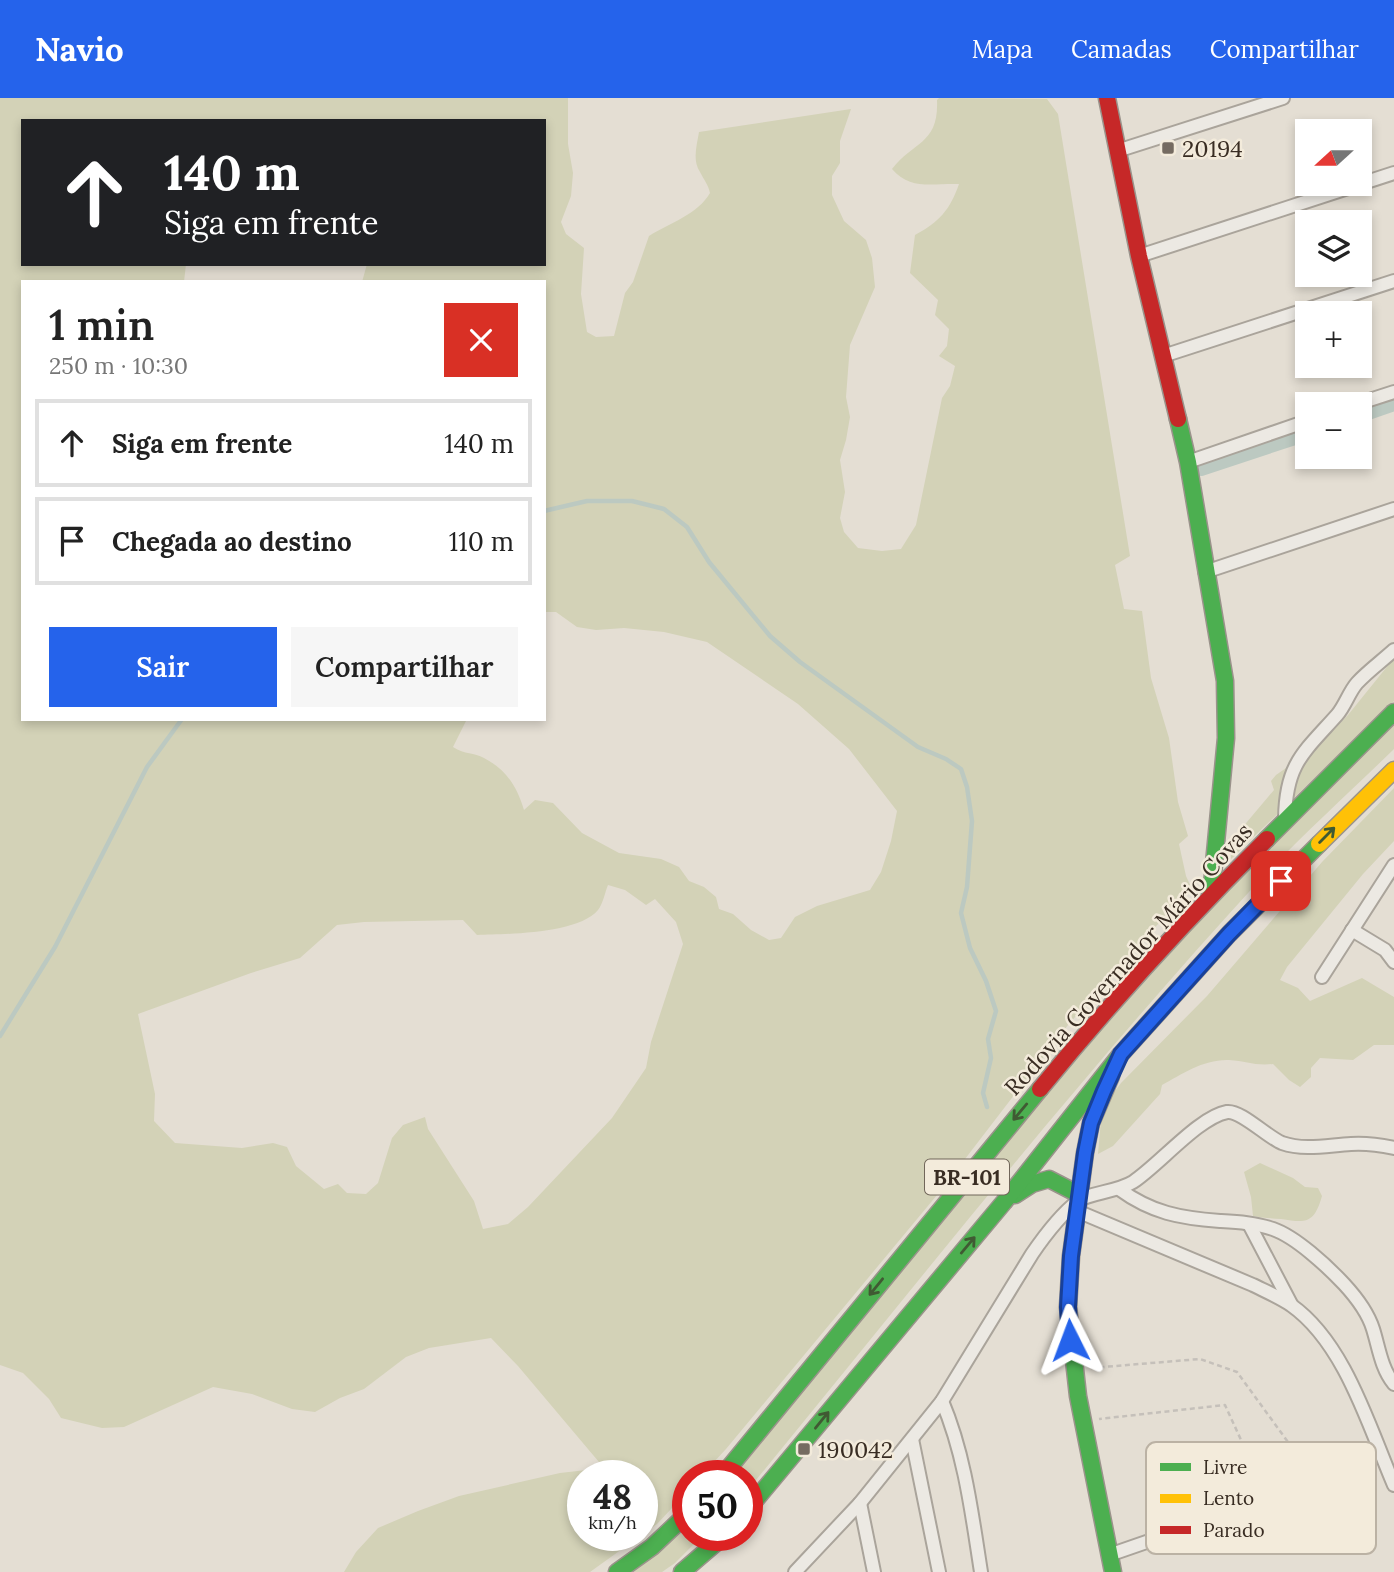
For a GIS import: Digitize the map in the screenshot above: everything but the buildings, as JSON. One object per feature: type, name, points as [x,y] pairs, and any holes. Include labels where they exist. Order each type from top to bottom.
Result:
[{"type":"main road","points":[[1107,98],[1139,256],[1188,462],[1226,698],[1226,738],[1211,895]]},
{"type":"main road","name":"Rodovia Governador Mário Covas","points":[[735,1460],[1084,1035],[1211,895],[1394,712]]},
{"type":"main road","name":"BR-101","points":[[763,1491],[1004,1202],[1121,1054],[1229,934],[1394,770]]},
{"type":"main road","points":[[1113,1572],[1074,1369],[1068,1307],[1071,1256],[1091,1123],[1121,1054]]},
{"type":"main road","points":[[1004,1202],[1032,1184],[1046,1179],[1059,1183],[1079,1202]]},
{"type":"main road","points":[[617,1572],[652,1547],[672,1528]]},
{"type":"main road","points":[[682,1572],[706,1551]]},
{"type":"street","points":[[1117,151],[1283,98]]},
{"type":"street","points":[[1139,256],[1394,173]]},
{"type":"street","points":[[1163,356],[1394,281]]},
{"type":"street","points":[[1372,399],[1394,391]]},
{"type":"street","points":[[1188,462],[1295,425]]},
{"type":"street","points":[[1205,572],[1394,509]]},
{"type":"street","points":[[1285,819],[1286,796],[1292,772],[1303,751],[1339,713],[1356,684],[1394,650]]},
{"type":"street","points":[[1322,977],[1394,865]]},
{"type":"street","points":[[1352,930],[1385,950],[1394,962]]},
{"type":"street","points":[[795,1572],[860,1503],[942,1401],[1032,1254],[1049,1232],[1079,1202],[1119,1189],[1134,1181],[1200,1126],[1227,1112],[1239,1114],[1274,1139],[1291,1145],[1308,1147],[1354,1144],[1394,1149]]},
{"type":"street","points":[[1119,1189],[1139,1204],[1169,1215],[1249,1224],[1272,1229],[1292,1239],[1345,1285],[1370,1320],[1385,1369],[1394,1384]]},
{"type":"street","points":[[1079,1202],[1292,1306],[1322,1336],[1339,1360],[1375,1442]]},
{"type":"street","points":[[1249,1224],[1292,1306]]},
{"type":"street","points":[[942,1401],[962,1464],[981,1572]]},
{"type":"street","points":[[912,1439],[939,1572]]},
{"type":"street","points":[[1376,1444],[1394,1485]]},
{"type":"street","points":[[860,1503],[874,1572]]},
{"type":"street","points":[[1109,1555],[1146,1542]]},
{"type":"street","points":[[810,1556],[812,1572]]},
{"type":"path","points":[[1074,1369],[1200,1359],[1237,1372],[1288,1442]]},
{"type":"path","points":[[1083,1420],[1225,1405],[1242,1442]]},
{"type":"green space","points":[[0,98],[568,98],[568,144],[573,173],[571,196],[561,222],[566,234],[584,248],[581,294],[587,332],[596,337],[614,336],[625,293],[633,282],[649,236],[691,212],[710,193],[696,163],[699,132],[851,109],[840,141],[840,163],[832,176],[832,195],[844,221],[866,240],[872,258],[875,287],[850,345],[846,397],[850,417],[840,460],[845,492],[840,518],[844,532],[858,548],[882,551],[901,549],[916,525],[942,398],[950,386],[955,366],[939,356],[947,346],[949,329],[935,315],[938,300],[910,273],[915,235],[943,214],[959,184],[915,183],[899,176],[892,169],[929,134],[934,125],[939,98],[1047,99],[1058,114],[1130,556],[1115,565],[1124,609],[1142,611],[1151,678],[1169,738],[1178,802],[1188,836],[1179,844],[1191,887],[1068,1025],[942,1189],[726,1449],[716,1460],[672,1460],[672,1508],[658,1523],[658,1460],[597,1460],[491,1338],[429,1348],[406,1357],[364,1389],[315,1412],[292,1409],[252,1394],[213,1387],[124,1427],[102,1428],[61,1418],[49,1399],[23,1373],[0,1365]],"holes":[[[608,885],[625,890],[646,905],[655,899],[676,922],[683,944],[651,1042],[646,1068],[612,1118],[528,1207],[508,1224],[483,1229],[474,1201],[428,1129],[425,1117],[403,1125],[392,1138],[378,1183],[366,1194],[347,1193],[338,1184],[324,1189],[296,1166],[287,1147],[273,1143],[242,1148],[175,1143],[154,1121],[155,1094],[138,1014],[300,958],[337,925],[463,920],[477,935],[541,931],[575,924],[588,918],[600,907]]]},
{"type":"green space","points":[[1394,658],[1394,701],[1230,860],[1236,835],[1274,790],[1271,781],[1315,748],[1348,715]]},
{"type":"green space","points":[[1394,721],[1394,749],[1308,831],[1192,955],[1001,1180],[763,1472],[763,1460],[740,1460],[1213,894]]},
{"type":"green space","points":[[1394,788],[1394,841],[1363,874],[1287,967],[1280,980],[1298,988],[1310,1001],[1362,978],[1394,997],[1394,1045],[1374,1045],[1353,1060],[1320,1058],[1311,1068],[1311,1077],[1300,1087],[1273,1064],[1220,1060],[1202,1065],[1162,1085],[1160,1094],[1113,1146],[1098,1154],[1102,1108],[1121,1083],[1207,996],[1322,862]]},
{"type":"green space","points":[[1260,1163],[1293,1178],[1305,1187],[1318,1188],[1322,1196],[1312,1217],[1297,1221],[1253,1216],[1244,1172]]},
{"type":"green space","points":[[567,1472],[567,1551],[620,1551],[590,1572],[344,1572],[356,1552],[378,1528],[459,1496]]},
{"type":"green space","points":[[672,1531],[672,1551],[687,1551],[662,1572],[626,1572],[650,1551],[658,1551],[658,1544]]},
{"type":"waterway","points":[[1372,412],[1394,404]]},
{"type":"waterway","points":[[1201,469],[1295,438]]},
{"type":"waterway","points":[[546,511],[587,501],[632,501],[664,509],[687,527],[709,562],[770,636],[800,662],[918,747],[961,769],[967,787],[972,821],[967,887],[961,913],[970,948],[986,981],[996,1011],[988,1039],[991,1058],[983,1093],[987,1107]]},
{"type":"waterway","points":[[0,1036],[55,947],[147,767],[181,721]]},
{"type":"traffic: fast","points":[[1178,419],[1188,462],[1225,681],[1226,738],[1211,895]]},
{"type":"traffic: fast","points":[[1267,839],[1394,712]]},
{"type":"traffic: fast","points":[[763,1491],[1004,1202],[1121,1054],[1229,934],[1319,844]]},
{"type":"traffic: fast","points":[[1111,1076],[1091,1123],[1085,1153],[1071,1256],[1068,1307],[1078,1396],[1113,1572]]},
{"type":"traffic: fast","points":[[735,1460],[1040,1089]]},
{"type":"traffic: fast","points":[[1015,1195],[1032,1184],[1049,1179],[1080,1195]]},
{"type":"traffic: fast","points":[[617,1572],[652,1547],[672,1528]]},
{"type":"traffic: fast","points":[[682,1572],[706,1551]]},
{"type":"traffic: slow","points":[[1319,844],[1394,770]]},
{"type":"traffic: jam","points":[[1107,98],[1139,256],[1178,419]]},
{"type":"traffic: jam","points":[[1040,1089],[1150,961],[1267,839]]},
{"type":"place","name":"20194","points":[[1168,148]]},
{"type":"place","name":"190042","points":[[804,1449]]},
{"type":"route","points":[[1070,1340],[1068,1307],[1071,1256],[1085,1153],[1091,1123],[1121,1054],[1229,934],[1281,881]]}]
